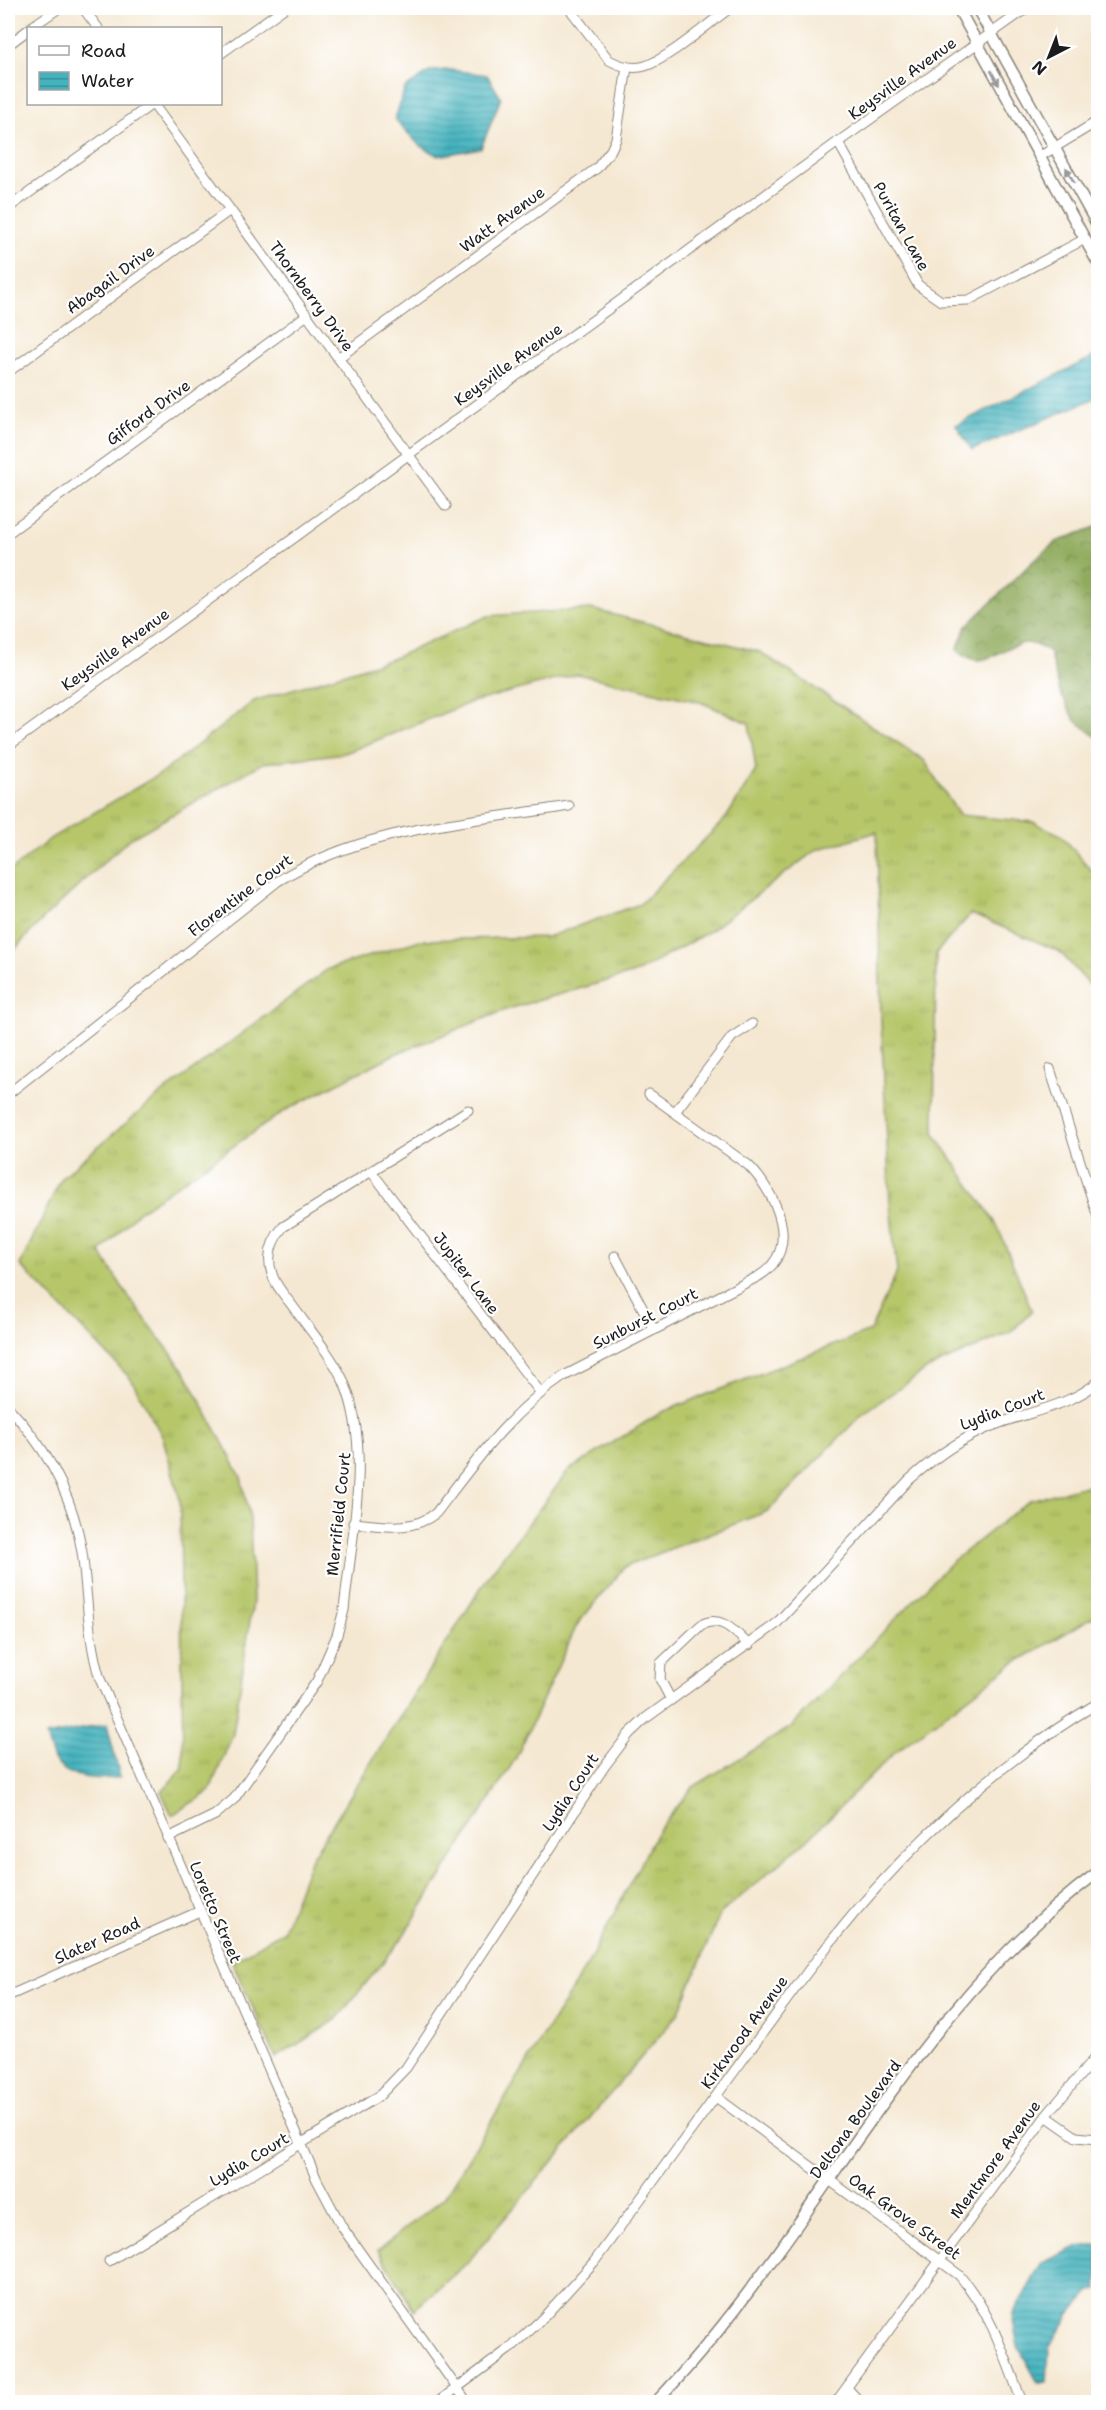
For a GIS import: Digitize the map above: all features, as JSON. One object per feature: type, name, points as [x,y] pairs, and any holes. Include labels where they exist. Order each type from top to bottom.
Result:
[{"type":"main road","points":[[958,8],[1098,263]]},
{"type":"main road","points":[[977,8],[1098,226]]},
{"type":"main road","name":"Deltona Boulevard","points":[[656,2403],[710,2341],[961,2002],[1033,1926],[1098,1872]]},
{"type":"street","points":[[32,27],[59,8]]},
{"type":"street","points":[[83,8],[97,27]]},
{"type":"street","points":[[222,53],[284,8]]},
{"type":"street","points":[[568,8],[602,53],[609,60],[627,67],[645,66],[654,62],[730,8]]},
{"type":"street","name":"Keysville Avenue","points":[[8,746],[838,142],[1027,8]]},
{"type":"street","points":[[8,45],[27,31]]},
{"type":"street","name":"Watt Avenue","points":[[338,358],[597,168],[612,150],[616,139],[627,67]]},
{"type":"street","points":[[8,208],[151,105]]},
{"type":"street","name":"Thornberry Drive","points":[[153,105],[446,507]]},
{"type":"street","points":[[1039,157],[1098,121]]},
{"type":"street","name":"Puritan Lane","points":[[838,142],[918,285],[940,301],[969,300],[1085,239]]},
{"type":"street","name":"Abagail Drive","points":[[8,372],[230,210]]},
{"type":"street","name":"Gifford Drive","points":[[8,533],[307,315]]},
{"type":"street","name":"Florentine Court","points":[[8,1094],[278,882],[315,860],[371,840],[569,806]]},
{"type":"street","points":[[675,1112],[732,1037],[752,1024]]},
{"type":"street","points":[[1050,1069],[1098,1217]]},
{"type":"street","name":"Sunburst Court","points":[[353,1523],[404,1527],[428,1519],[505,1424],[540,1392],[564,1376],[765,1272],[778,1258],[784,1232],[774,1201],[759,1176],[648,1094]]},
{"type":"street","name":"Merrifield Court","points":[[168,1838],[215,1815],[234,1799],[311,1691],[328,1658],[344,1611],[360,1451],[350,1398],[333,1362],[276,1283],[272,1273],[270,1253],[272,1244],[283,1227],[468,1110]]},
{"type":"street","name":"Jupiter Lane","points":[[371,1171],[540,1392]]},
{"type":"street","points":[[615,1256],[654,1330]]},
{"type":"street","name":"Lydia Court","points":[[109,2261],[379,2096],[406,2068],[615,1750],[646,1718],[749,1645],[795,1607],[893,1497],[929,1462],[975,1434],[1077,1397],[1098,1382]]},
{"type":"street","name":"Loretto Street","points":[[8,1407],[39,1443],[69,1502],[82,1553],[92,1655],[100,1679],[301,2145],[342,2227],[466,2403]]},
{"type":"street","points":[[671,1700],[660,1679],[661,1663],[702,1625],[708,1622],[723,1623],[749,1645]]},
{"type":"street","name":"Kirkwood Avenue","points":[[438,2403],[513,2346],[568,2292],[594,2262],[837,1932],[899,1862],[955,1809],[1007,1766],[1098,1703]]},
{"type":"street","name":"Slater Road","points":[[8,1996],[200,1911]]},
{"type":"street","name":"Mentmore Avenue","points":[[836,2403],[1046,2116],[1098,2054]]},
{"type":"street","name":"Oak Grove Street","points":[[716,2097],[959,2275],[982,2305],[1022,2403]]},
{"type":"street","points":[[1046,2116],[1076,2137],[1098,2139]]},
{"type":"street","points":[[847,2388],[860,2403]]},
{"type":"green space","points":[[1098,526],[1098,738],[1075,720],[1060,692],[1049,651],[1026,643],[1007,648],[992,657],[976,660],[957,650],[966,627],[1031,563],[1056,542]]},
{"type":"green space","points":[[591,609],[760,652],[924,760],[959,815],[1033,822],[1061,835],[1098,878],[1098,994],[1059,951],[971,914],[936,953],[934,1133],[996,1223],[1032,1311],[1011,1332],[929,1368],[862,1414],[768,1511],[624,1567],[577,1625],[516,1758],[400,1941],[336,2020],[276,2058],[232,1962],[283,1931],[311,1858],[489,1575],[569,1470],[662,1412],[870,1331],[897,1272],[890,1204],[881,1021],[877,832],[816,850],[708,932],[638,972],[508,1009],[393,1055],[286,1110],[138,1212],[100,1252],[128,1296],[185,1372],[241,1477],[250,1518],[253,1601],[233,1734],[209,1792],[172,1815],[161,1792],[183,1768],[180,1500],[163,1438],[131,1379],[20,1265],[62,1177],[157,1097],[328,969],[420,940],[547,937],[640,904],[726,818],[756,770],[749,723],[700,702],[577,674],[469,703],[345,753],[263,763],[128,840],[44,918],[8,956],[8,873],[51,838],[163,772],[254,701],[394,658],[488,616]]},
{"type":"green space","points":[[1098,1483],[1098,1614],[1013,1664],[894,1753],[807,1840],[720,1914],[678,2014],[467,2263],[414,2310],[378,2250],[444,2198],[587,1965],[657,1832],[693,1787],[791,1727],[950,1563],[1030,1500]]},
{"type":"water","points":[[450,70],[487,75],[501,98],[481,148],[438,156],[419,145],[395,119],[405,88],[431,71]]},
{"type":"water","points":[[1097,355],[1098,397],[972,450],[956,425]]},
{"type":"water","points":[[107,1724],[120,1777],[86,1778],[62,1769],[56,1763],[46,1736]]},
{"type":"water","points":[[1098,2244],[1098,2290],[1091,2291],[1069,2315],[1049,2348],[1047,2383],[1038,2383],[1018,2346],[1012,2316],[1042,2263],[1077,2247]]}]
